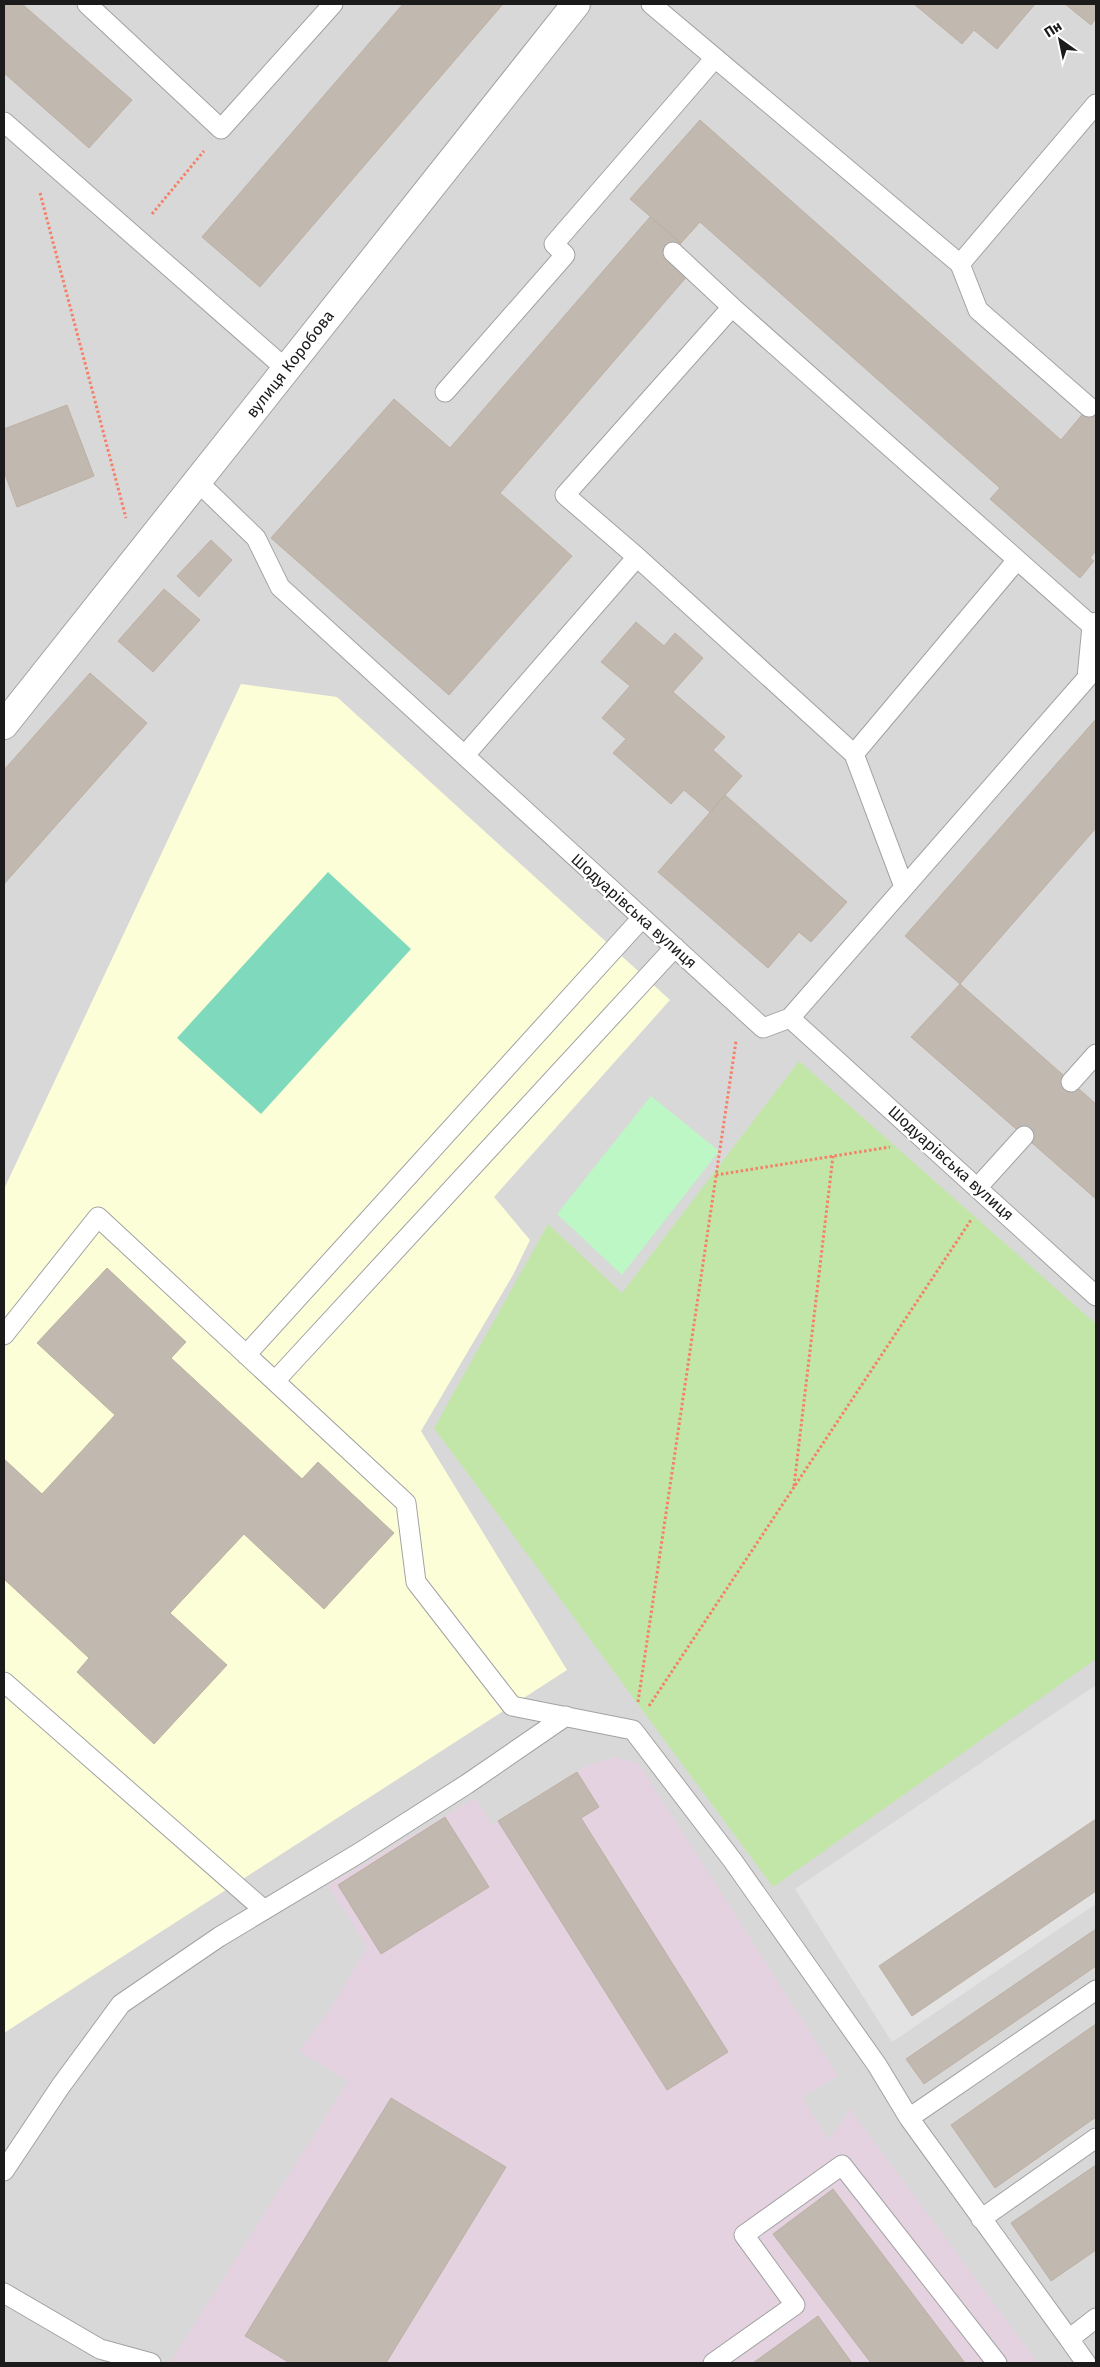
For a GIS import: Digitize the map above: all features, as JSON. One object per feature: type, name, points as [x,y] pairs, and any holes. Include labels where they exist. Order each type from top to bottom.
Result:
[{"type":"street","name":"вулиця Коробова","points":[[4,724],[576,4]]},
{"type":"lane","points":[[87,4],[221,130],[333,4]]},
{"type":"lane","points":[[651,4],[960,264],[978,310],[1089,407]]},
{"type":"lane","points":[[445,392],[565,255],[554,244],[715,58]]},
{"type":"lane","points":[[960,264],[1096,104]]},
{"type":"lane","points":[[4,122],[286,369]]},
{"type":"lane","points":[[673,252],[732,307],[1017,560],[1094,624],[1087,678],[790,1018]]},
{"type":"lane","points":[[732,307],[565,495],[637,557],[854,754],[904,888]]},
{"type":"lane","name":"Шодуарівська вулиця","points":[[197,481],[256,538],[280,587],[763,1028],[790,1018],[1096,1296]]},
{"type":"lane","points":[[465,755],[637,557]]},
{"type":"lane","points":[[854,754],[1017,560]]},
{"type":"lane","points":[[246,1355],[642,918]]},
{"type":"lane","points":[[275,1382],[675,947]]},
{"type":"lane","points":[[1072,1082],[1096,1054]]},
{"type":"lane","points":[[982,1192],[1024,1136]]},
{"type":"lane","points":[[4,1335],[98,1217],[406,1503],[416,1582],[512,1706],[634,1730],[733,1861],[876,2065],[909,2118],[1086,2363]]},
{"type":"lane","points":[[4,1682],[264,1910]]},
{"type":"lane","points":[[4,2171],[60,2087],[121,2004],[219,1937],[459,1790],[566,1716]]},
{"type":"lane","points":[[909,2118],[1096,1990]]},
{"type":"lane","points":[[982,2218],[1096,2138]]},
{"type":"lane","points":[[713,2363],[794,2304],[744,2235],[842,2164],[996,2363]]},
{"type":"lane","points":[[4,2293],[100,2349],[151,2363]]},
{"type":"lane","points":[[1069,2338],[1096,2318]]},
{"type":"path","points":[[134,236],[221,130]]},
{"type":"path","points":[[39,190],[136,557]]},
{"type":"path","points":[[634,1730],[741,1008]]},
{"type":"path","points":[[716,1176],[927,1142]]},
{"type":"path","points":[[794,1486],[833,1156]]},
{"type":"path","points":[[634,1730],[794,1486],[982,1192]]},
{"type":"shaded area","points":[[4,4],[1096,4],[1096,2363],[4,2363]]},
{"type":"shaded area","points":[[241,684],[337,697],[670,1000],[494,1197],[530,1240],[513,1275],[421,1431],[567,1670],[4,2033],[4,1189]]},
{"type":"shaded area","points":[[1096,1685],[1096,1904],[892,2042],[795,1889]]},
{"type":"shaded area","points":[[615,1757],[639,1764],[838,2076],[802,2097],[829,2140],[850,2109],[1038,2363],[170,2363],[348,2081],[299,2051],[329,2011],[367,1947],[328,1885],[475,1798],[492,1825],[587,1766]]},
{"type":"green space","points":[[328,872],[411,949],[261,1114],[177,1038]]},
{"type":"green space","points":[[799,1061],[1096,1324],[1096,1659],[773,1887],[434,1428],[548,1224],[622,1293]]},
{"type":"green space","points":[[651,1096],[719,1151],[622,1275],[557,1214]]},
{"type":"building","points":[[4,4],[22,4],[132,100],[89,148],[4,73]]},
{"type":"building","points":[[403,4],[503,4],[260,287],[202,237]]},
{"type":"building","points":[[914,4],[1035,4],[997,49],[974,30],[962,44]]},
{"type":"building","points":[[1065,4],[1096,4],[1096,18],[1091,25]]},
{"type":"building","points":[[700,120],[1061,440],[1096,398],[1096,551],[1090,558],[1094,561],[1080,578],[990,499],[1000,488],[700,222],[681,243],[630,199]]},
{"type":"building","points":[[650,217],[681,243],[669,257],[689,274],[500,493],[572,556],[449,695],[271,538],[394,399],[450,448]]},
{"type":"building","points":[[67,405],[94,476],[17,507],[4,471],[4,429]]},
{"type":"building","points":[[211,540],[232,560],[199,597],[177,576]]},
{"type":"building","points":[[164,589],[200,620],[153,672],[118,641]]},
{"type":"building","points":[[636,622],[664,646],[675,633],[703,658],[673,692],[725,737],[713,750],[742,776],[710,812],[684,790],[671,804],[613,753],[626,739],[602,718],[630,686],[601,662]]},
{"type":"building","points":[[90,673],[147,723],[4,884],[4,770]]},
{"type":"building","points":[[1096,719],[1096,828],[960,984],[905,936]]},
{"type":"building","points":[[725,795],[847,902],[811,942],[799,932],[768,968],[658,872]]},
{"type":"building","points":[[960,984],[1096,1104],[1096,1199],[911,1037]]},
{"type":"building","points":[[107,1268],[186,1342],[171,1358],[302,1479],[318,1462],[394,1533],[324,1609],[244,1534],[170,1613],[227,1665],[154,1744],[77,1672],[89,1658],[4,1579],[4,1459],[42,1494],[115,1415],[37,1343]]},
{"type":"building","points":[[577,1772],[599,1807],[581,1818],[728,2052],[667,2090],[498,1821]]},
{"type":"building","points":[[445,1817],[489,1887],[381,1954],[338,1885]]},
{"type":"building","points":[[1096,1819],[1096,1891],[912,2016],[879,1966]]},
{"type":"building","points":[[1096,1929],[1096,1966],[924,2084],[906,2059]]},
{"type":"building","points":[[1096,2024],[1096,2117],[995,2188],[951,2125]]},
{"type":"building","points":[[391,2098],[506,2167],[386,2363],[290,2363],[245,2336]]},
{"type":"building","points":[[1096,2165],[1096,2250],[1051,2281],[1011,2223]]},
{"type":"building","points":[[833,2189],[965,2363],[871,2363],[773,2234]]},
{"type":"building","points":[[818,2316],[852,2363],[753,2363]]}]
